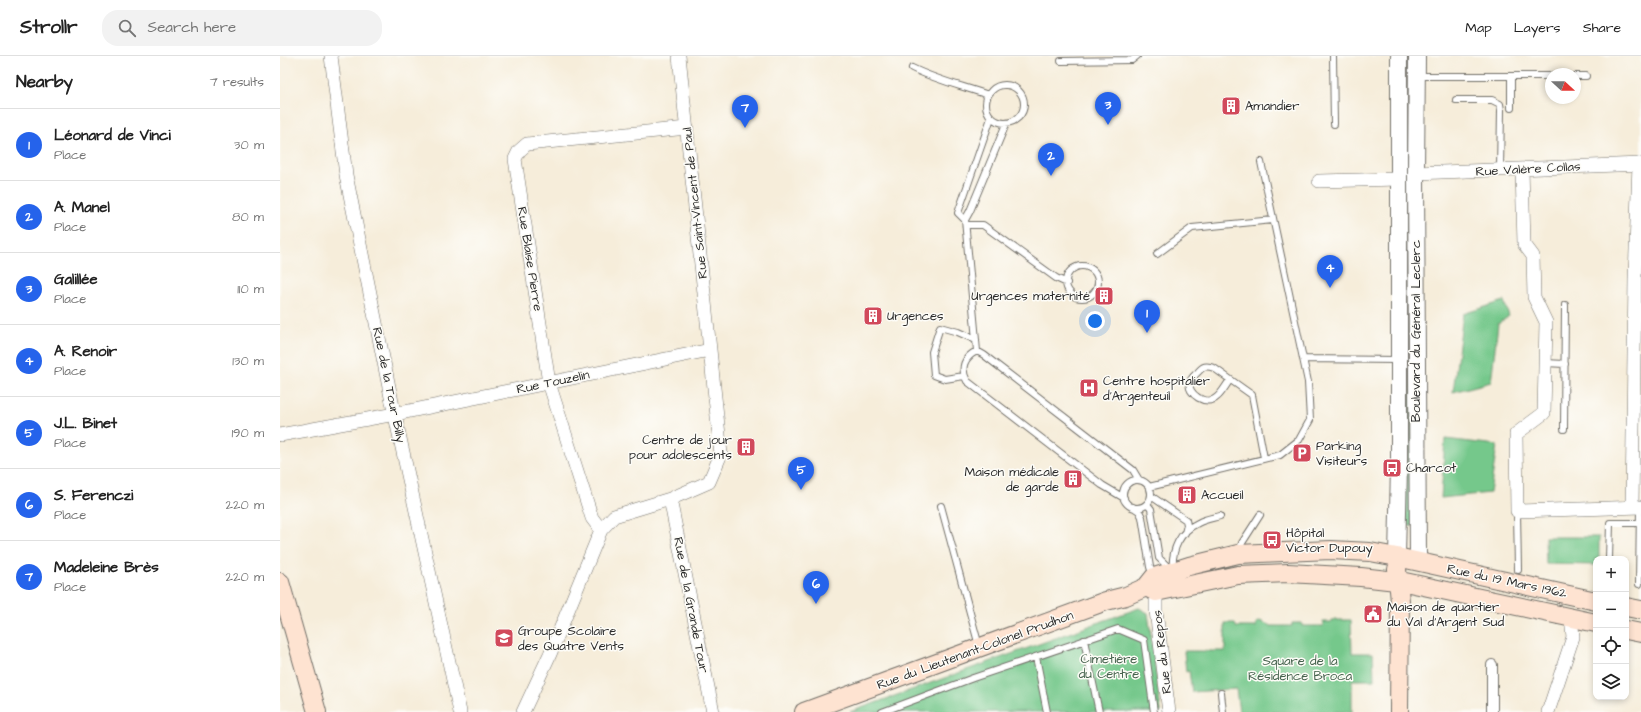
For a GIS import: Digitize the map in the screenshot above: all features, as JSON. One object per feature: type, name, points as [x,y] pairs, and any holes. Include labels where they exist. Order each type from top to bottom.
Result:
[{"type":"main road","name":"Rue du Lieutenant-Colonel Prudhon","points":[[804,712],[1106,601],[1126,596],[1152,585],[1175,579],[1238,554],[1331,550],[1357,551],[1418,561]]},
{"type":"main road","points":[[1238,554],[1238,575]]},
{"type":"main road","name":"Boulevard du Général Leclerc","points":[[1397,557],[1404,582],[1400,602],[1399,712]]},
{"type":"main road","name":"Boulevard du Général Leclerc","points":[[1404,582],[1416,575],[1418,561]]},
{"type":"main road","name":"Rue du 19 Mars 1962","points":[[1418,561],[1593,600]]},
{"type":"main road","name":"Rue du Lieutenant-Colonel Prudhon","points":[[1175,579],[1288,573],[1361,577],[1404,582],[1428,588]]},
{"type":"main road","points":[[280,582],[317,712]]},
{"type":"main road","name":"Rue du 19 Mars 1962","points":[[1428,588],[1593,622]]},
{"type":"main road","points":[[1629,608],[1641,610]]},
{"type":"main road","points":[[1629,631],[1641,633]]},
{"type":"street","name":"Rue de la Tour Billy","points":[[331,56],[346,175],[392,402],[460,712]]},
{"type":"street","name":"Rue Saint-Vincent de Paul","points":[[601,530],[614,516],[670,499],[709,482],[721,454],[679,56]]},
{"type":"street","name":"Boulevard du Général Leclerc","points":[[1397,557],[1399,360],[1399,56]]},
{"type":"street","name":"Boulevard du Général Leclerc","points":[[1417,56],[1416,173],[1418,561]]},
{"type":"street","name":"Rue Blaise Pierre","points":[[601,530],[592,518],[549,383],[515,159],[519,151],[526,144],[687,128]]},
{"type":"street","points":[[1522,169],[1524,244],[1533,256],[1534,297],[1546,322],[1544,413],[1516,434],[1517,511],[1638,507],[1634,278],[1640,164]]},
{"type":"street","name":"Rue Valère Collas","points":[[1416,173],[1640,164]]},
{"type":"street","points":[[1319,181],[1399,179]]},
{"type":"street","name":"Rue Touzelin","points":[[280,435],[395,414],[710,350]]},
{"type":"street","name":"Rue de la Grande Tour","points":[[670,499],[713,712]]},
{"type":"street","points":[[523,712],[550,654],[601,530]]},
{"type":"street","name":"Rue du Repos","points":[[1152,585],[1169,712]]},
{"type":"street","points":[[1548,712],[1574,637],[1571,618]]},
{"type":"street","points":[[1492,665],[1492,712]]},
{"type":"lane","points":[[1061,62],[1132,60],[1137,56]]},
{"type":"lane","points":[[1333,56],[1334,124]]},
{"type":"lane","points":[[912,68],[947,83],[988,95]]},
{"type":"lane","points":[[1417,76],[1545,76]]},
{"type":"lane","points":[[1511,76],[1511,108]]},
{"type":"lane","points":[[1581,76],[1586,76]]},
{"type":"lane","points":[[1000,85],[1008,85],[1016,88],[1024,101],[1024,109],[1014,122],[1006,124],[998,122],[991,118],[986,111],[985,103],[988,95],[993,89],[1000,85]]},
{"type":"lane","points":[[1456,100],[1492,100],[1500,104],[1500,170]]},
{"type":"lane","points":[[991,118],[958,212],[966,222],[983,225],[1056,278],[1067,283]]},
{"type":"lane","points":[[977,351],[966,222],[1006,124]]},
{"type":"lane","points":[[1149,487],[1280,455],[1300,440],[1310,420],[1308,382],[1261,162]]},
{"type":"lane","points":[[1157,254],[1192,228],[1273,220]]},
{"type":"lane","points":[[1086,266],[1096,272],[1099,283],[1095,293],[1084,299],[1073,296],[1066,287],[1067,283],[1067,275],[1075,267],[1086,266]]},
{"type":"lane","points":[[1564,429],[1565,306]]},
{"type":"lane","points":[[964,376],[945,378],[934,375],[932,352],[940,327],[958,332],[976,340]]},
{"type":"lane","points":[[977,351],[969,355],[963,364],[964,376],[967,381],[1102,485],[1124,498],[1129,505],[1140,511],[1152,585]]},
{"type":"lane","points":[[977,351],[1133,470],[1139,480],[1149,487],[1151,496],[1147,504],[1138,508],[1134,507]]},
{"type":"lane","points":[[1303,359],[1399,360]]},
{"type":"lane","points":[[1545,363],[1565,364]]},
{"type":"lane","points":[[1230,380],[1217,398],[1209,402],[1202,401],[1192,391],[1190,386],[1190,380],[1202,367],[1207,365],[1214,368],[1252,395],[1264,458]]},
{"type":"lane","points":[[1124,498],[1124,489],[1127,485],[1130,482],[1139,480]]},
{"type":"lane","points":[[1151,496],[1186,520],[1187,525],[1185,533]]},
{"type":"lane","points":[[1147,504],[1151,509],[1159,558],[1175,579]]},
{"type":"lane","points":[[941,506],[979,648]]},
{"type":"lane","points":[[1638,507],[1640,523],[1639,584]]},
{"type":"lane","points":[[1517,511],[1518,570]]},
{"type":"lane","points":[[1238,554],[1242,543],[1260,515]]},
{"type":"lane","points":[[1175,579],[1172,562],[1174,550],[1178,542],[1185,533],[1198,523],[1220,516]]},
{"type":"lane","points":[[1609,556],[1610,523],[1640,523]]},
{"type":"lane","points":[[882,712],[1118,629],[1144,640],[1154,712]]},
{"type":"lane","points":[[1084,640],[1099,712]]},
{"type":"lane","points":[[1036,657],[1047,712]]},
{"type":"lane","points":[[1220,693],[1223,712]]},
{"type":"green space","points":[[1402,56],[1412,56],[1413,526],[1403,526]]},
{"type":"green space","points":[[1504,301],[1509,316],[1498,324],[1491,382],[1453,392],[1463,314]]},
{"type":"green space","points":[[1445,439],[1497,445],[1490,493],[1441,498]]},
{"type":"green space","points":[[1545,537],[1599,537],[1599,556],[1593,556],[1593,565],[1546,564]]},
{"type":"green space","name":"Cimetière du Centre","points":[[1139,608],[1148,613],[1161,712],[850,712]]},
{"type":"green space","name":"Square de la Résidence Broca","points":[[1332,620],[1351,620],[1352,653],[1373,653],[1374,680],[1352,680],[1352,712],[1239,712],[1236,689],[1192,692],[1189,671],[1186,672],[1184,651],[1225,651],[1225,623],[1235,623],[1236,627],[1256,627],[1256,623],[1260,621],[1271,626],[1292,626],[1292,623],[1302,623],[1302,626],[1323,626],[1323,622],[1332,622]]},
{"type":"place","name":"Amandier","points":[[1231,106]]},
{"type":"place","name":"Galillée","points":[[1108,125]]},
{"type":"place","name":"Madeleine Brès","points":[[745,128]]},
{"type":"place","name":"A. Manel","points":[[1051,176]]},
{"type":"place","name":"A. Renoir","points":[[1330,288]]},
{"type":"place","name":"Urgences maternité","points":[[1104,296]]},
{"type":"place","name":"Urgences","points":[[873,316]]},
{"type":"place","name":"Léonard de Vinci","points":[[1147,333]]},
{"type":"place","name":"Centre hospitalier d'Argenteuil","points":[[1089,388]]},
{"type":"place","name":"Centre de jour pour adolescents","points":[[746,447]]},
{"type":"place","name":"Parking Visiteurs","points":[[1302,453]]},
{"type":"place","name":"Charcot","points":[[1392,468]]},
{"type":"place","name":"Maison médicale de garde","points":[[1073,479]]},
{"type":"place","name":"J.L. Binet","points":[[801,490]]},
{"type":"place","name":"Accueil","points":[[1187,495]]},
{"type":"place","name":"Hôpital Victor Dupouy","points":[[1272,540]]},
{"type":"place","name":"S. Ferenczi","points":[[816,604]]},
{"type":"place","name":"Maison de quartier du Val d'Argent Sud","points":[[1373,614]]},
{"type":"place","name":"Groupe Scolaire des Quatre Vents","points":[[504,638]]}]
